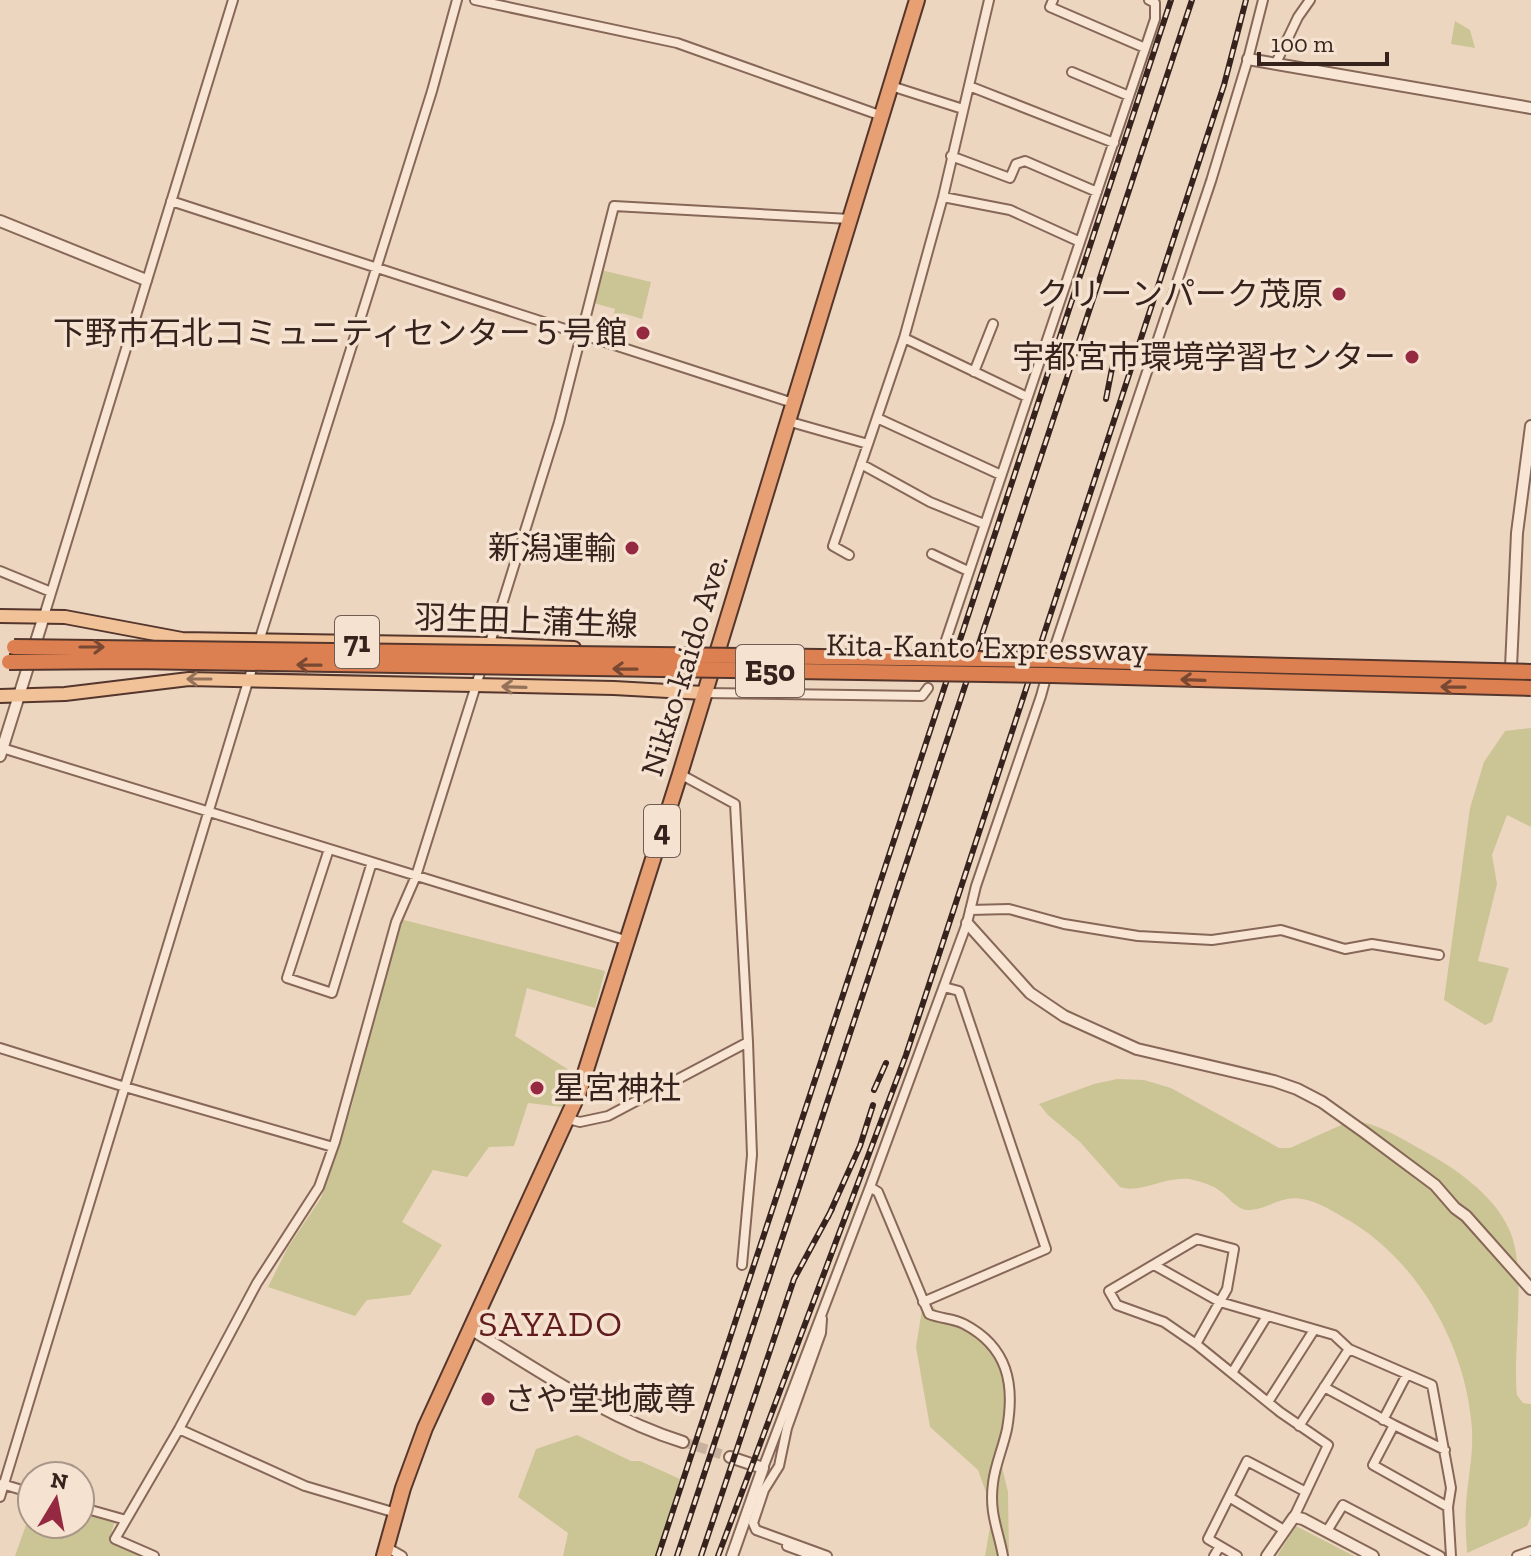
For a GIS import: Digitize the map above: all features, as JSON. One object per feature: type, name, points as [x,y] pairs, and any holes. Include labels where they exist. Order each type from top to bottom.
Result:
[{"type":"highway","name":"Nikko-kaido Ave.","points":[[385,1552],[425,1428],[568,1119],[628,941],[917,0]]},
{"type":"highway","name":"Kita-Kanto Expressway","points":[[1531,672],[1009,659],[12,655],[133,661],[974,674],[1531,688]]},
{"type":"main road","name":"羽生田上蒲生線","points":[[0,616],[81,619],[182,639],[489,644],[716,654]]},
{"type":"main road","name":"羽生田上蒲生線","points":[[0,696],[65,694],[169,680],[249,679],[704,693]]},
{"type":"street","points":[[233,0],[1,752],[209,811],[628,941]]},
{"type":"street","points":[[0,1497],[259,642],[432,91],[457,0]]},
{"type":"street","points":[[475,0],[677,43],[882,116]]},
{"type":"street","points":[[849,555],[833,546],[904,338],[943,197],[989,0]]},
{"type":"street","points":[[1053,0],[1050,7],[1145,48]]},
{"type":"street","points":[[944,646],[1145,48],[1156,12],[1155,3],[1149,0]]},
{"type":"street","points":[[732,1556],[967,923],[1085,552],[1197,224],[1263,0]]},
{"type":"street","points":[[1276,63],[1298,17],[1310,0]]},
{"type":"street","points":[[1248,59],[1531,108]]},
{"type":"street","points":[[1072,72],[1129,96]]},
{"type":"street","points":[[891,86],[963,109]]},
{"type":"street","points":[[969,86],[1114,143]]},
{"type":"street","points":[[951,156],[1010,178],[1016,164],[1025,161],[1097,192]]},
{"type":"street","points":[[943,197],[1010,210],[1078,241]]},
{"type":"street","points":[[171,201],[793,403]]},
{"type":"street","points":[[154,1556],[115,1539],[179,1429],[257,1283],[315,1197],[333,1147],[396,922],[416,876],[559,422],[614,206],[850,219]]},
{"type":"street","points":[[0,221],[146,280]]},
{"type":"street","points":[[974,372],[993,324]]},
{"type":"street","points":[[904,338],[1027,397]]},
{"type":"street","points":[[877,418],[1001,475]]},
{"type":"street","points":[[787,421],[868,444]]},
{"type":"street","points":[[1511,667],[1517,533],[1531,426]]},
{"type":"street","points":[[861,464],[930,502],[984,524]]},
{"type":"street","points":[[932,554],[968,571]]},
{"type":"street","points":[[0,571],[51,592]]},
{"type":"street","points":[[1053,656],[1531,666]]},
{"type":"street","points":[[704,693],[922,696],[928,688]]},
{"type":"street","points":[[680,774],[735,804],[752,1155],[742,1265]]},
{"type":"street","points":[[329,849],[287,978],[332,993],[372,862]]},
{"type":"street","points":[[970,910],[1009,909],[1064,924],[1138,936],[1212,940],[1281,930],[1345,949],[1372,944],[1439,955]]},
{"type":"street","points":[[967,923],[1030,993],[1064,1016],[1137,1049],[1274,1081],[1322,1102],[1435,1185],[1531,1289]]},
{"type":"street","points":[[923,1302],[1046,1249],[959,991],[944,987]]},
{"type":"street","points":[[568,1119],[580,1122],[608,1116],[748,1042]]},
{"type":"street","points":[[0,1048],[333,1147]]},
{"type":"street","points":[[870,1187],[878,1192],[929,1314],[961,1323],[987,1341],[999,1352],[1008,1370],[1007,1429],[993,1485],[993,1522],[1003,1556]]},
{"type":"street","points":[[1196,1344],[1227,1289],[1234,1249],[1197,1239],[1109,1291],[1117,1305],[1164,1322],[1328,1445],[1294,1517],[1267,1556]]},
{"type":"street","points":[[1154,1265],[1220,1302],[1334,1335],[1349,1349],[1432,1385],[1451,1488],[1448,1507],[1451,1556]]},
{"type":"street","points":[[824,1306],[821,1333],[787,1428],[779,1466],[764,1490],[753,1523],[756,1530],[827,1556]]},
{"type":"street","points":[[1232,1373],[1267,1316]]},
{"type":"street","points":[[472,1330],[612,1414],[683,1442]]},
{"type":"street","points":[[1268,1402],[1314,1330]]},
{"type":"street","points":[[1299,1426],[1349,1349]]},
{"type":"street","points":[[1383,1420],[1407,1374]]},
{"type":"street","points":[[1324,1387],[1445,1450]]},
{"type":"street","points":[[1394,1425],[1373,1465],[1448,1507]]},
{"type":"street","points":[[179,1429],[305,1486],[396,1513]]},
{"type":"street","points":[[730,1457],[763,1468]]},
{"type":"street","points":[[1237,1556],[1208,1539],[1247,1461],[1306,1492]]},
{"type":"street","points":[[1229,1497],[1284,1530]]},
{"type":"street","points":[[1327,1531],[1343,1505],[1440,1556]]},
{"type":"street","points":[[96,1512],[126,1520]]},
{"type":"street","points":[[1294,1517],[1373,1556]]},
{"type":"street","points":[[741,1530],[814,1556]]},
{"type":"street","points":[[1214,1556],[1220,1546]]},
{"type":"street","points":[[1517,1556],[1531,1551]]},
{"type":"street","points":[[385,1552],[402,1556]]},
{"type":"shaded area","points":[[1455,21],[1470,30],[1475,48],[1451,44]]},
{"type":"shaded area","points":[[601,270],[651,282],[642,319],[622,313],[614,340],[608,338],[615,309],[594,303]]},
{"type":"shaded area","points":[[1531,728],[1531,827],[1507,815],[1492,855],[1497,884],[1478,961],[1509,968],[1492,1022],[1485,1025],[1444,1000],[1470,808],[1484,762],[1505,731]]},
{"type":"shaded area","points":[[400,919],[605,971],[595,1008],[527,988],[515,1036],[577,1075],[562,1107],[528,1103],[514,1146],[489,1147],[467,1177],[433,1170],[402,1222],[442,1245],[410,1295],[367,1300],[355,1316],[268,1287],[288,1247],[321,1198],[352,1105]]},
{"type":"shaded area","points":[[1117,1079],[1144,1080],[1171,1088],[1279,1148],[1290,1148],[1350,1121],[1379,1127],[1436,1158],[1484,1194],[1509,1229],[1518,1266],[1517,1395],[1523,1403],[1531,1404],[1531,1516],[1527,1526],[1467,1553],[1466,1504],[1472,1441],[1466,1389],[1445,1330],[1430,1302],[1391,1252],[1367,1232],[1307,1200],[1288,1199],[1245,1210],[1215,1188],[1187,1179],[1138,1188],[1120,1187],[1080,1142],[1039,1104]]},
{"type":"shaded area","points":[[924,1297],[940,1314],[991,1344],[1011,1389],[1014,1417],[1001,1463],[1008,1492],[1009,1556],[985,1556],[991,1521],[987,1495],[978,1470],[930,1427],[916,1347]]},
{"type":"shaded area","points":[[577,1435],[631,1461],[640,1461],[680,1479],[656,1556],[563,1556],[568,1533],[518,1497],[536,1449]]},
{"type":"shaded area","points":[[96,1517],[114,1523],[110,1539],[142,1556],[15,1556],[21,1540],[96,1540]]},
{"type":"shaded area","points":[[1296,1526],[1354,1556],[1277,1556]]},
{"type":"tunnel","points":[[683,1442],[730,1457]]},
{"type":"railway","points":[[658,1556],[1171,0]]},
{"type":"railway","points":[[677,1556],[1192,0]]},
{"type":"railway","points":[[718,1556],[906,1055],[1224,85],[1246,0]]},
{"type":"railway","points":[[1106,399],[1114,358]]},
{"type":"railway","points":[[874,1090],[886,1063]]},
{"type":"railway","points":[[828,1217],[860,1146],[873,1105]]},
{"type":"railway","points":[[701,1556],[794,1279],[832,1209]]},
{"type":"place","name":"クリーンパーク茂原","points":[[1339,294]]},
{"type":"place","name":"下野市石北コミュニティセンター５号館","points":[[643,333]]},
{"type":"place","name":"宇都宮市環境学習センター","points":[[1412,357]]},
{"type":"place","name":"新潟運輸","points":[[632,548]]},
{"type":"place","name":"星宮神社","points":[[537,1088]]},
{"type":"place","name":"さや堂地蔵尊","points":[[488,1399]]},
{"type":"district","name":"SAYADO","points":[[551,1323]]}]
